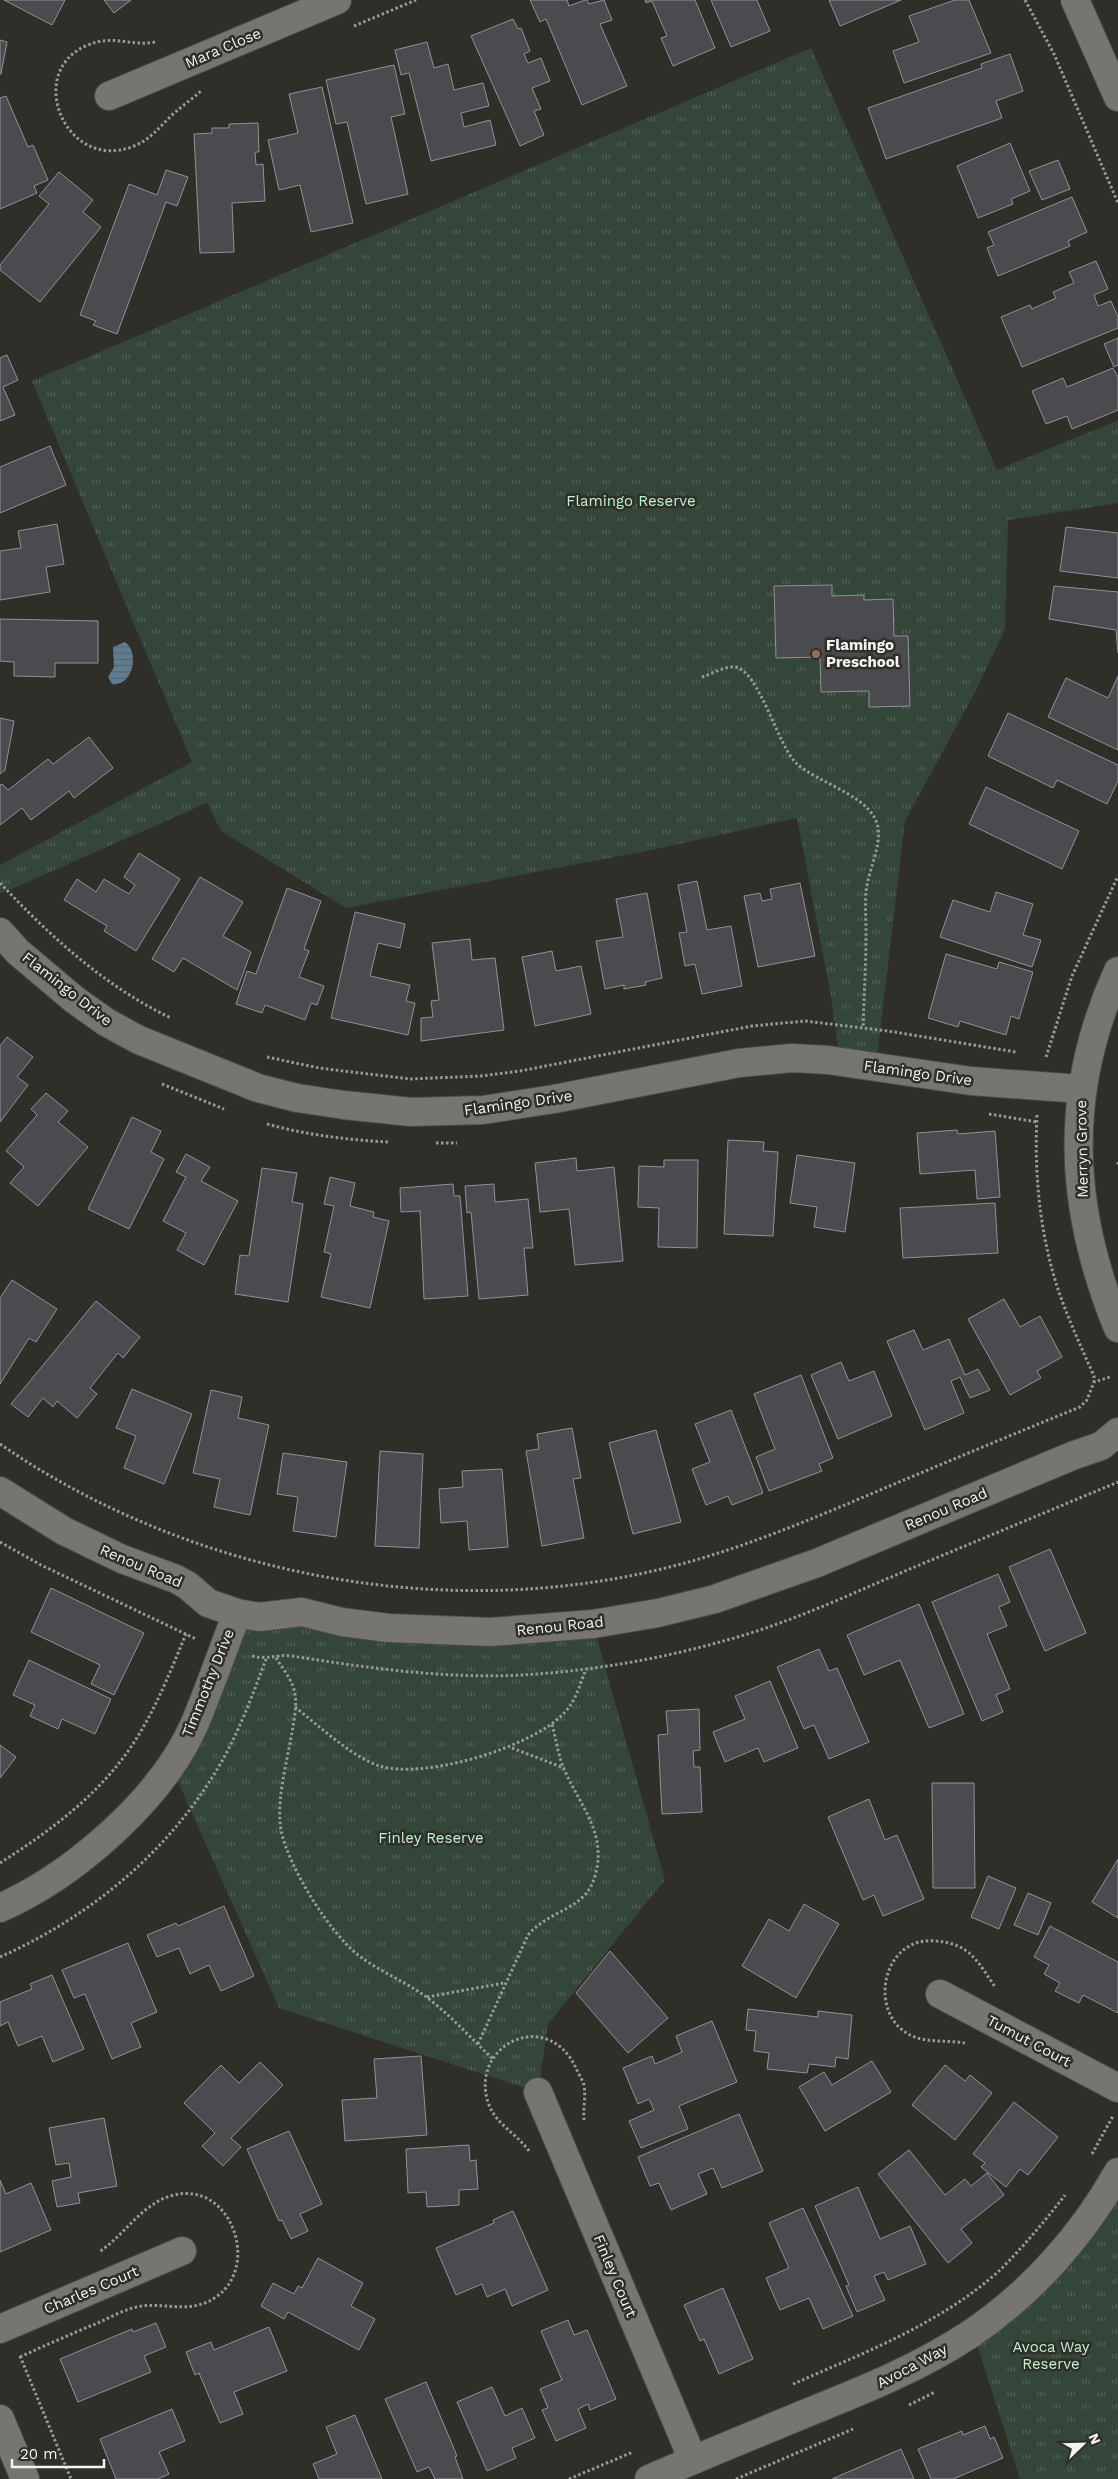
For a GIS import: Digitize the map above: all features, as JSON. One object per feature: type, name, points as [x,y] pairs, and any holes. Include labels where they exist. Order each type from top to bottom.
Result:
[{"type":"street","name":"Mara Close","points":[[110,96],[337,0]]},
{"type":"street","points":[[1076,0],[1118,97]]},
{"type":"street","name":"Flamingo Drive","points":[[0,932],[18,952],[75,1000],[106,1022],[139,1040],[258,1088],[298,1098],[344,1106],[410,1112],[483,1110],[554,1099],[739,1063],[792,1058],[834,1061],[971,1081],[1081,1089]]},
{"type":"street","name":"Merryn Grove","points":[[1118,971],[1107,995],[1081,1089],[1079,1161],[1082,1204],[1094,1263],[1118,1328]]},
{"type":"street","name":"Renou Road","points":[[0,1491],[64,1531],[122,1559],[187,1585],[208,1603],[237,1614],[259,1617],[302,1612],[342,1622],[388,1628],[490,1632],[593,1624],[658,1613],[715,1599],[817,1563],[1072,1456],[1101,1446],[1118,1432]]},
{"type":"street","name":"Timmothy Drive","points":[[0,1908],[55,1878],[90,1852],[154,1788],[179,1752],[194,1724],[237,1614]]},
{"type":"street","name":"Tumut Court","points":[[940,1994],[1117,2099]]},
{"type":"street","name":"Finley Court","points":[[538,2092],[693,2460]]},
{"type":"street","name":"Avoca Way","points":[[649,2479],[889,2380],[973,2332],[1020,2294],[1073,2241],[1092,2215],[1118,2172]]},
{"type":"street","name":"Charles Court","points":[[8,2339],[182,2251]]},
{"type":"street","points":[[0,2419],[25,2479]]},
{"type":"path","points":[[1025,0],[1054,54],[1118,203]]},
{"type":"path","points":[[702,677],[734,667],[741,670],[755,687],[786,750],[796,763],[808,773],[846,794],[874,816],[878,828],[878,838],[866,892],[863,1028]]},
{"type":"path","points":[[1045,1062],[1072,976],[1118,876]]},
{"type":"path","points":[[0,883],[70,953],[142,1003],[178,1022]]},
{"type":"path","points":[[258,1055],[363,1074],[410,1079],[450,1078],[520,1071],[752,1026],[805,1021],[863,1028],[1018,1053]]},
{"type":"path","points":[[1037,1056],[1046,1057]]},
{"type":"path","points":[[0,1444],[73,1490],[186,1539],[238,1557],[360,1584],[457,1590],[516,1590],[607,1581],[650,1572],[720,1552],[765,1536],[1080,1407],[1087,1400],[1094,1382],[1094,1376],[1060,1295],[1044,1234],[1039,1202],[1037,1106]]},
{"type":"path","points":[[1094,1382],[1110,1377]]},
{"type":"path","points":[[0,1542],[41,1565],[198,1640]]},
{"type":"path","points":[[0,1863],[34,1842],[94,1792],[114,1770],[141,1732],[159,1697],[186,1634]]},
{"type":"path","points":[[276,1658],[295,1692],[295,1707],[280,1807],[281,1830],[289,1854],[323,1916],[338,1936],[357,1954],[427,1997],[451,2017],[493,2058]]},
{"type":"path","points":[[295,1707],[335,1739],[379,1766],[406,1771],[434,1768],[511,1747],[552,1724],[573,1702],[586,1669]]},
{"type":"path","points":[[478,2044],[528,1935],[538,1923],[568,1907],[585,1895],[595,1878],[598,1863],[598,1839],[591,1819],[564,1768],[552,1724]]},
{"type":"path","points":[[511,1747],[564,1768]]},
{"type":"path","points":[[427,1997],[505,1983]]},
{"type":"path","points":[[1091,2156],[1117,2099]]},
{"type":"path","points":[[790,2385],[870,2350],[950,2307],[1000,2270],[1044,2223],[1070,2190]]},
{"type":"path","points":[[8,2339],[71,2479]]},
{"type":"path","points":[[569,2479],[636,2451]]},
{"type":"green space","name":"Flamingo Reserve","points":[[811,48],[997,470],[1118,420],[1118,503],[1008,520],[1005,629],[976,690],[905,821],[876,1066],[840,1061],[831,996],[797,818],[647,851],[346,908],[221,831],[207,803],[0,894],[0,865],[192,762],[32,381]]},
{"type":"green space","name":"Finley Reserve","points":[[237,1613],[593,1624],[665,1880],[548,2024],[538,2092],[279,2008],[170,1764]]},
{"type":"green space","name":"Avoca Way Reserve","points":[[1118,2172],[1118,2479],[1020,2479],[973,2332]]},
{"type":"water","points":[[125,642],[130,647],[132,654],[132,668],[125,680],[119,684],[112,684],[108,677],[114,667],[113,647]]},
{"type":"building","points":[[4,0],[65,0],[52,25]]},
{"type":"building","points":[[104,0],[131,0],[114,13]]},
{"type":"building","points":[[530,0],[567,0],[569,6],[585,0],[589,4],[604,0],[612,20],[600,24],[627,86],[582,105],[546,19],[540,22]]},
{"type":"building","points":[[645,0],[695,0],[715,48],[673,66],[661,38],[667,36],[652,1],[646,3]]},
{"type":"building","points":[[711,0],[757,0],[770,31],[731,47]]},
{"type":"building","points":[[829,0],[901,0],[840,26]]},
{"type":"building","points":[[955,0],[969,0],[991,53],[904,83],[893,51],[919,42],[909,16]]},
{"type":"building","points":[[513,19],[518,29],[521,28],[530,51],[524,54],[528,63],[541,58],[550,81],[532,88],[541,109],[534,111],[544,135],[520,146],[471,36]]},
{"type":"building","points":[[0,40],[7,42],[1,74],[0,74]]},
{"type":"building","points":[[427,42],[434,68],[448,64],[454,90],[483,83],[489,106],[461,113],[464,127],[490,120],[496,145],[431,161],[409,73],[401,75],[395,50]]},
{"type":"building","points":[[1010,54],[1023,91],[996,101],[1002,118],[886,159],[868,108],[982,68],[981,64]]},
{"type":"building","points":[[394,65],[405,114],[391,117],[408,194],[366,204],[347,122],[336,124],[326,80]]},
{"type":"building","points":[[322,87],[353,223],[311,232],[300,185],[279,190],[268,140],[298,133],[289,94]]},
{"type":"building","points":[[6,96],[28,147],[33,145],[48,180],[34,186],[37,193],[0,209],[0,98]]},
{"type":"building","points":[[258,123],[259,152],[255,152],[256,165],[263,164],[265,201],[232,203],[234,252],[200,253],[194,134],[212,133],[212,128],[229,128],[229,124]]},
{"type":"building","points":[[1010,143],[1030,191],[1011,199],[1013,204],[978,218],[957,166]]},
{"type":"building","points":[[1058,160],[1070,189],[1042,200],[1029,171]]},
{"type":"building","points":[[166,170],[188,177],[177,206],[166,202],[117,334],[93,325],[96,321],[80,315],[129,184],[157,195]]},
{"type":"building","points":[[59,172],[93,200],[83,212],[101,227],[40,302],[0,270],[0,265],[49,204],[39,196]]},
{"type":"building","points":[[1072,197],[1087,232],[1068,241],[1070,246],[998,276],[987,248],[994,245],[988,232]]},
{"type":"building","points":[[1096,261],[1108,289],[1094,295],[1098,306],[1111,301],[1118,317],[1118,328],[1022,367],[1001,317],[1030,305],[1032,309],[1056,298],[1053,292],[1074,283],[1069,272]]},
{"type":"building","points":[[1118,338],[1118,365],[1114,367],[1104,344]]},
{"type":"building","points":[[7,355],[18,380],[3,387],[15,415],[0,421],[0,358]]},
{"type":"building","points":[[1113,368],[1118,377],[1118,410],[1072,429],[1067,416],[1046,424],[1032,391],[1063,378],[1067,387]]},
{"type":"building","points":[[50,446],[66,485],[0,513],[0,467]]},
{"type":"building","points":[[57,524],[64,564],[46,567],[50,592],[0,600],[0,551],[21,548],[18,531]]},
{"type":"building","points":[[1066,527],[1118,533],[1118,578],[1060,571]]},
{"type":"building","points":[[832,585],[832,596],[864,595],[864,600],[893,599],[894,636],[908,636],[910,706],[869,707],[869,691],[821,692],[820,657],[776,658],[774,586]]},
{"type":"building","points":[[1054,586],[1118,592],[1118,653],[1116,630],[1049,619]]},
{"type":"building","points":[[0,619],[98,621],[98,663],[55,663],[55,677],[14,676],[14,662],[0,661]]},
{"type":"building","points":[[1118,676],[1118,750],[1048,717],[1066,678],[1108,698]]},
{"type":"building","points":[[1008,713],[1118,765],[1118,781],[1107,804],[1057,780],[1053,788],[988,756]]},
{"type":"building","points":[[0,718],[14,721],[5,770],[0,774]]},
{"type":"building","points":[[89,737],[113,768],[74,798],[69,791],[31,820],[22,808],[0,825],[0,785],[2,784],[8,790],[48,759],[53,764]]},
{"type":"building","points":[[986,787],[1079,831],[1062,869],[969,824]]},
{"type":"building","points":[[139,853],[180,879],[136,951],[104,931],[107,926],[64,900],[77,879],[96,892],[104,879],[129,894],[135,885],[124,877]]},
{"type":"building","points":[[200,877],[243,902],[223,936],[251,952],[237,990],[183,958],[174,972],[152,959]]},
{"type":"building","points":[[697,881],[707,930],[731,926],[742,986],[702,994],[695,964],[685,966],[679,933],[687,932],[678,885]]},
{"type":"building","points":[[800,883],[815,956],[758,967],[744,896],[760,893],[762,901],[772,899],[770,889]]},
{"type":"building","points":[[287,888],[321,901],[304,949],[309,951],[299,977],[324,986],[317,1005],[311,1003],[305,1020],[265,1005],[262,1013],[236,1004],[247,971],[256,974]]},
{"type":"building","points":[[996,892],[1033,904],[1023,935],[1041,940],[1032,967],[940,937],[953,900],[990,912]]},
{"type":"building","points":[[647,893],[662,978],[645,982],[646,985],[624,989],[624,985],[605,989],[596,941],[623,937],[616,899]]},
{"type":"building","points":[[355,912],[405,924],[400,948],[378,943],[370,976],[410,985],[406,1001],[415,1003],[408,1035],[331,1018]]},
{"type":"building","points":[[470,939],[472,960],[495,958],[504,1030],[421,1041],[421,1018],[433,1017],[431,1001],[439,1000],[432,943]]},
{"type":"building","points":[[552,951],[556,971],[581,966],[591,1014],[535,1026],[522,957]]},
{"type":"building","points":[[946,954],[997,969],[999,962],[1033,972],[1019,1019],[1011,1016],[1006,1035],[960,1021],[958,1027],[928,1018]]},
{"type":"building","points":[[7,1037],[33,1057],[17,1077],[28,1085],[0,1122],[0,1046]]},
{"type":"building","points":[[46,1093],[68,1111],[58,1122],[88,1147],[38,1206],[10,1183],[24,1167],[6,1151],[37,1115],[31,1109]]},
{"type":"building","points":[[132,1117],[161,1131],[151,1152],[164,1159],[129,1229],[88,1209]]},
{"type":"building","points":[[957,1130],[958,1134],[995,1131],[1000,1197],[977,1199],[975,1170],[920,1174],[917,1133]]},
{"type":"building","points":[[728,1140],[764,1142],[763,1151],[778,1152],[773,1236],[724,1234]]},
{"type":"building","points":[[186,1154],[210,1167],[201,1181],[238,1201],[204,1265],[177,1250],[186,1233],[163,1221],[186,1177],[176,1172]]},
{"type":"building","points":[[797,1155],[855,1163],[845,1232],[814,1227],[817,1207],[790,1203]]},
{"type":"building","points":[[576,1158],[577,1171],[614,1167],[623,1261],[575,1265],[569,1209],[540,1212],[535,1163]]},
{"type":"building","points":[[664,1160],[698,1160],[697,1248],[658,1247],[659,1208],[638,1207],[639,1166],[664,1167]]},
{"type":"building","points":[[262,1168],[297,1173],[292,1202],[303,1204],[288,1302],[235,1294],[240,1255],[249,1256]]},
{"type":"building","points":[[330,1177],[355,1183],[350,1206],[374,1212],[373,1217],[389,1221],[370,1308],[321,1297],[331,1254],[324,1252],[334,1206],[324,1204]]},
{"type":"building","points":[[453,1184],[454,1196],[460,1196],[468,1296],[424,1299],[420,1211],[401,1212],[400,1188]]},
{"type":"building","points":[[494,1184],[495,1202],[528,1199],[533,1248],[524,1248],[528,1295],[479,1299],[471,1212],[467,1213],[465,1186]]},
{"type":"building","points":[[995,1203],[998,1253],[903,1258],[900,1208]]},
{"type":"building","points":[[12,1280],[57,1309],[36,1342],[29,1338],[0,1384],[0,1298]]},
{"type":"building","points":[[1004,1299],[1020,1327],[1040,1316],[1062,1357],[1037,1371],[1041,1378],[1010,1395],[968,1319]]},
{"type":"building","points":[[96,1301],[140,1337],[123,1358],[118,1353],[90,1388],[97,1394],[77,1418],[57,1401],[53,1407],[43,1398],[28,1417],[11,1404]]},
{"type":"building","points":[[914,1330],[923,1350],[949,1339],[965,1375],[978,1369],[990,1390],[970,1398],[960,1377],[951,1381],[964,1413],[925,1430],[887,1341]]},
{"type":"building","points":[[841,1362],[849,1381],[874,1371],[892,1416],[838,1439],[811,1375]]},
{"type":"building","points":[[801,1375],[833,1458],[819,1464],[822,1471],[769,1491],[756,1457],[775,1449],[754,1394]]},
{"type":"building","points":[[132,1389],[192,1414],[164,1484],[124,1468],[136,1436],[116,1428]]},
{"type":"building","points":[[211,1390],[242,1397],[238,1418],[269,1425],[250,1515],[214,1507],[220,1479],[193,1473]]},
{"type":"building","points":[[731,1410],[763,1493],[732,1505],[728,1496],[706,1505],[692,1469],[710,1462],[695,1424]]},
{"type":"building","points":[[572,1428],[581,1478],[573,1479],[584,1538],[542,1546],[526,1451],[539,1449],[537,1434]]},
{"type":"building","points":[[656,1430],[681,1522],[633,1534],[609,1443]]},
{"type":"building","points":[[380,1451],[423,1454],[419,1548],[375,1546]]},
{"type":"building","points":[[283,1453],[347,1462],[336,1537],[293,1531],[298,1497],[277,1494]]},
{"type":"building","points":[[502,1469],[508,1547],[469,1550],[467,1521],[441,1523],[439,1489],[463,1487],[462,1471]]},
{"type":"building","points":[[1050,1549],[1086,1633],[1045,1651],[1009,1567]]},
{"type":"building","points":[[998,1574],[1010,1602],[999,1607],[1007,1626],[987,1634],[1010,1689],[996,1695],[1003,1712],[982,1721],[932,1602]]},
{"type":"building","points":[[51,1588],[144,1633],[114,1695],[91,1684],[100,1665],[31,1632]]},
{"type":"building","points":[[919,1604],[964,1714],[929,1728],[900,1660],[864,1675],[847,1635]]},
{"type":"building","points":[[819,1649],[829,1671],[837,1668],[869,1742],[829,1759],[814,1725],[804,1729],[777,1667]]},
{"type":"building","points":[[29,1660],[111,1699],[95,1734],[62,1719],[58,1729],[30,1716],[35,1705],[13,1695]]},
{"type":"building","points":[[770,1681],[798,1748],[764,1762],[758,1748],[725,1762],[713,1732],[745,1719],[735,1696]]},
{"type":"building","points":[[699,1709],[700,1750],[693,1751],[694,1767],[700,1767],[702,1812],[662,1814],[658,1735],[668,1734],[666,1711]]},
{"type":"building","points":[[0,1745],[16,1757],[0,1778]]},
{"type":"building","points":[[932,1783],[974,1783],[975,1888],[933,1888]]},
{"type":"building","points":[[869,1799],[885,1840],[897,1835],[924,1899],[883,1916],[874,1895],[863,1900],[828,1817]]},
{"type":"building","points":[[1118,1859],[1118,1918],[1092,1902]]},
{"type":"building","points":[[988,1876],[1016,1888],[999,1929],[971,1917]]},
{"type":"building","points":[[1028,1893],[1051,1903],[1038,1935],[1014,1925]]},
{"type":"building","points":[[804,1904],[839,1924],[796,1998],[742,1966],[769,1919],[789,1931]]},
{"type":"building","points":[[224,1906],[254,1976],[221,1991],[209,1965],[190,1974],[179,1948],[157,1957],[147,1935],[176,1923],[178,1926]]},
{"type":"building","points":[[1050,1926],[1118,1962],[1118,2013],[1083,1995],[1079,2003],[1055,1991],[1060,1983],[1044,1974],[1049,1965],[1034,1957]]},
{"type":"building","points":[[128,1943],[157,2012],[131,2023],[141,2047],[112,2059],[85,1994],[74,1998],[62,1970]]},
{"type":"building","points":[[610,1951],[668,2018],[628,2053],[576,1993]]},
{"type":"building","points":[[52,1975],[84,2049],[53,2062],[42,2036],[18,2046],[8,2022],[0,2026],[0,2002],[32,1989],[30,1984]]},
{"type":"building","points":[[748,2009],[818,2017],[818,2011],[852,2015],[848,2059],[836,2057],[835,2067],[809,2064],[807,2073],[767,2069],[769,2053],[754,2051],[756,2031],[746,2030]]},
{"type":"building","points":[[712,2021],[737,2082],[679,2106],[688,2129],[641,2148],[629,2121],[654,2110],[649,2099],[638,2104],[623,2068],[652,2056],[655,2064],[682,2052],[676,2036]]},
{"type":"building","points":[[421,2056],[427,2135],[345,2141],[342,2100],[377,2098],[374,2059]]},
{"type":"building","points":[[872,2061],[891,2092],[825,2131],[799,2087],[824,2072],[832,2085]]},
{"type":"building","points":[[260,2062],[283,2085],[231,2138],[241,2147],[223,2166],[202,2146],[215,2133],[184,2103],[221,2065],[239,2083]]},
{"type":"building","points":[[945,2065],[965,2081],[970,2075],[992,2093],[955,2140],[912,2105]]},
{"type":"building","points":[[1014,2102],[1058,2137],[1028,2175],[1020,2169],[1006,2187],[981,2167],[985,2163],[973,2154]]},
{"type":"building","points":[[739,2114],[763,2171],[722,2188],[713,2168],[698,2174],[707,2194],[671,2210],[659,2183],[650,2186],[638,2157]]},
{"type":"building","points":[[104,2118],[117,2186],[78,2193],[80,2203],[57,2207],[52,2181],[71,2177],[69,2163],[56,2165],[49,2128]]},
{"type":"building","points":[[289,2131],[322,2204],[300,2214],[308,2231],[291,2239],[282,2220],[279,2221],[247,2149]]},
{"type":"building","points":[[469,2145],[470,2161],[476,2160],[478,2189],[459,2190],[459,2205],[427,2207],[426,2192],[408,2193],[406,2149]]},
{"type":"building","points":[[909,2150],[945,2195],[965,2179],[971,2186],[987,2173],[1004,2195],[961,2229],[972,2243],[948,2263],[878,2174]]},
{"type":"building","points":[[0,2180],[6,2194],[31,2183],[51,2230],[0,2252]]},
{"type":"building","points":[[858,2187],[880,2239],[910,2226],[926,2264],[888,2280],[884,2272],[874,2276],[885,2300],[857,2312],[846,2286],[849,2285],[815,2206]]},
{"type":"building","points":[[803,2208],[853,2316],[823,2329],[809,2298],[780,2310],[766,2278],[789,2268],[769,2223]]},
{"type":"building","points":[[513,2211],[548,2290],[512,2306],[505,2289],[487,2297],[482,2284],[456,2295],[436,2248],[494,2223],[493,2220]]},
{"type":"building","points":[[318,2258],[363,2283],[351,2306],[375,2319],[359,2350],[288,2312],[284,2319],[261,2306],[273,2283],[294,2294],[298,2286],[302,2288]]},
{"type":"building","points":[[723,2288],[753,2359],[719,2374],[704,2339],[700,2341],[684,2305]]},
{"type":"building","points":[[568,2320],[574,2335],[587,2330],[616,2399],[590,2410],[588,2404],[578,2409],[586,2428],[556,2441],[542,2410],[548,2408],[540,2389],[562,2380],[541,2331]]},
{"type":"building","points":[[156,2323],[166,2347],[144,2356],[151,2372],[78,2402],[60,2359],[132,2329],[133,2332]]},
{"type":"building","points":[[269,2327],[287,2371],[234,2392],[243,2414],[220,2423],[199,2373],[195,2375],[186,2352],[211,2342],[214,2350]]},
{"type":"building","points":[[426,2382],[457,2456],[455,2457],[463,2479],[435,2479],[429,2467],[417,2472],[385,2399]]},
{"type":"building","points":[[492,2387],[505,2416],[522,2408],[535,2438],[512,2448],[516,2458],[487,2471],[457,2402]]},
{"type":"building","points":[[172,2409],[185,2441],[159,2452],[169,2474],[158,2479],[116,2479],[100,2439]]},
{"type":"building","points":[[355,2415],[382,2479],[319,2479],[313,2464],[337,2454],[326,2427]]},
{"type":"building","points":[[985,2426],[990,2439],[994,2437],[1003,2458],[953,2479],[931,2479],[918,2449],[962,2431],[963,2435]]},
{"type":"building","points":[[901,2449],[914,2479],[832,2479]]},
{"type":"place","name":"Flamingo Preschool","points":[[816,654]]}]
